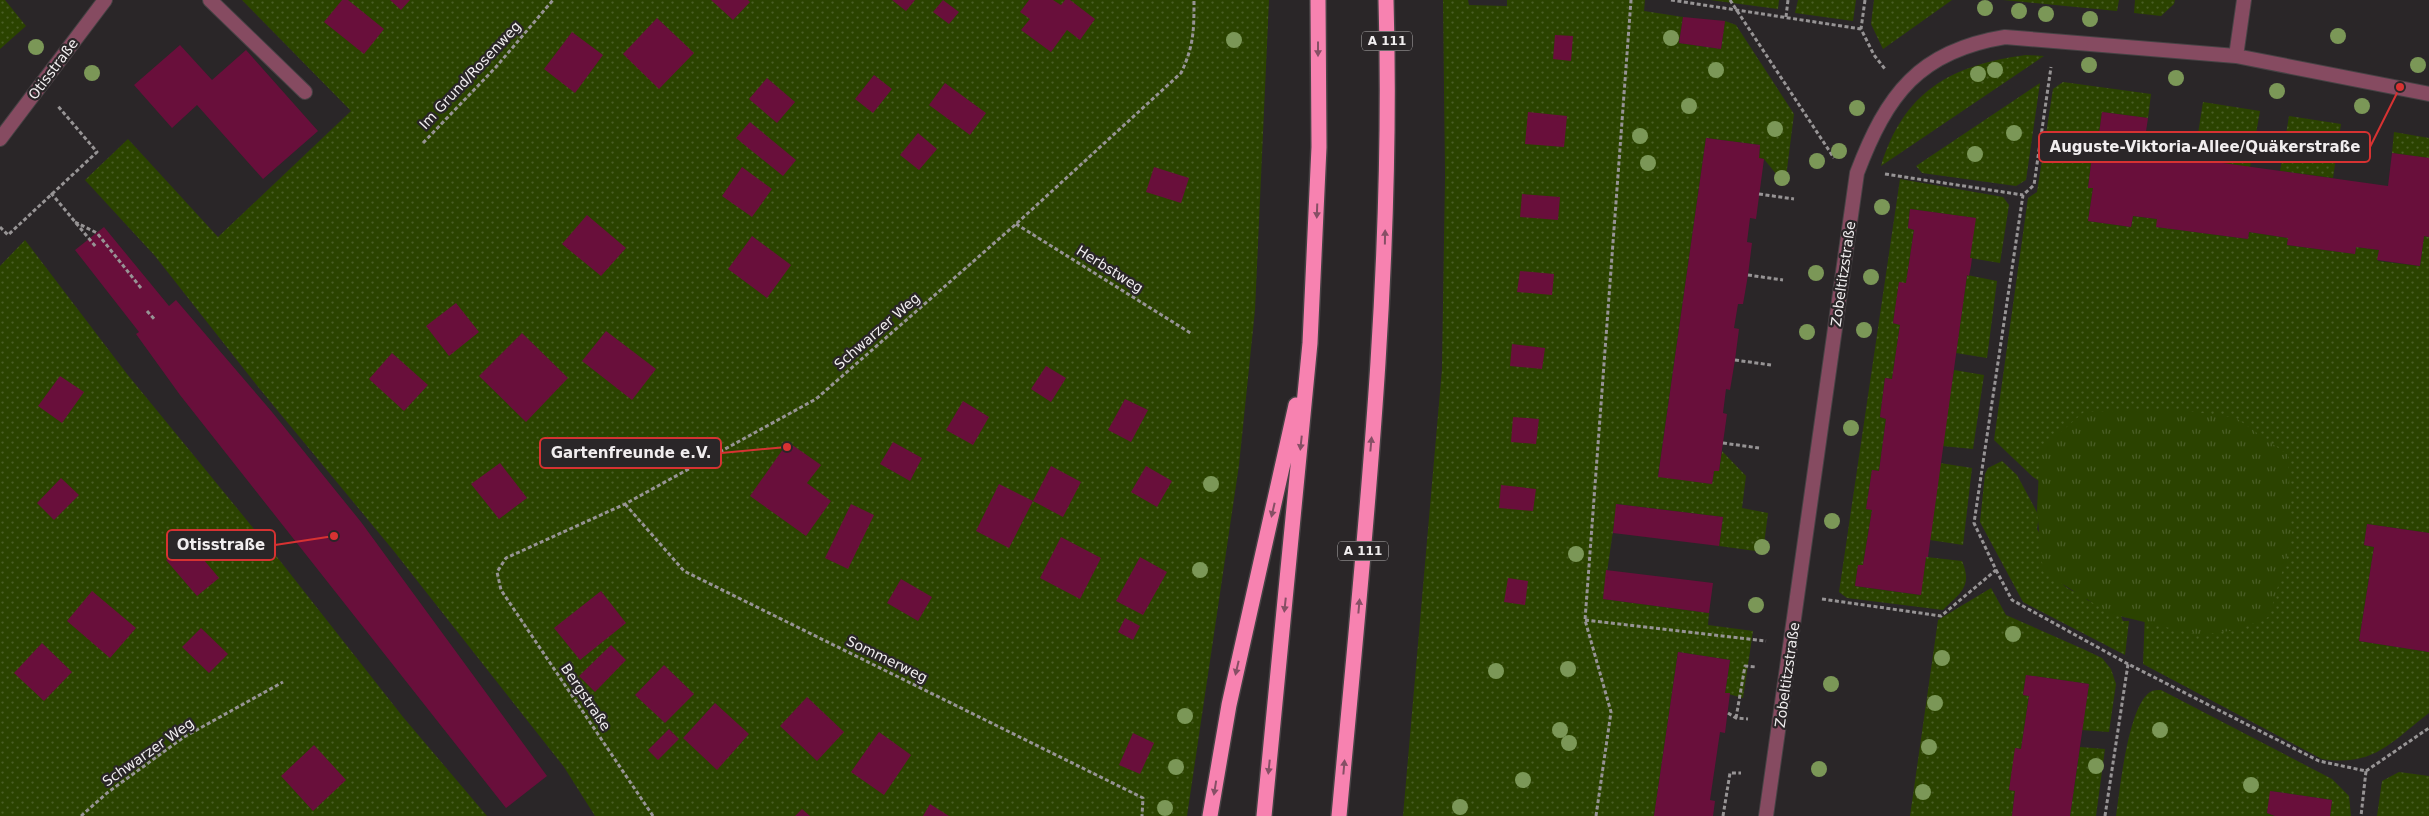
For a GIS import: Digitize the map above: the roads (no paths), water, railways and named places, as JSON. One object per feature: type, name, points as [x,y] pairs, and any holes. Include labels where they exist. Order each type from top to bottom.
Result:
[{"type":"highway","points":[[1264,816],[1310,343],[1319,147],[1318,0]]},
{"type":"highway","name":"A 111","points":[[1339,816],[1384,286],[1388,83],[1386,0]]},
{"type":"highway","points":[[1210,816],[1228,705],[1310,343]]},
{"type":"street","name":"Otisstraße","points":[[0,139],[105,0]]},
{"type":"street","points":[[210,0],[305,92]]},
{"type":"street","points":[[2236,56],[2244,0]]},
{"type":"street","name":"Zobeltitzstraße","points":[[1766,816],[1792,645],[1857,173],[1878,128],[1902,88],[1917,72],[1953,50],[1974,42],[2005,37],[2055,39],[2236,56],[2429,94]]},
{"type":"place","name":"Auguste-Viktoria-Allee/Quäkerstraße","points":[[2400,87]]},
{"type":"place","name":"Gartenfreunde e.V.","points":[[787,447]]},
{"type":"place","name":"Otisstraße","points":[[334,536]]}]
